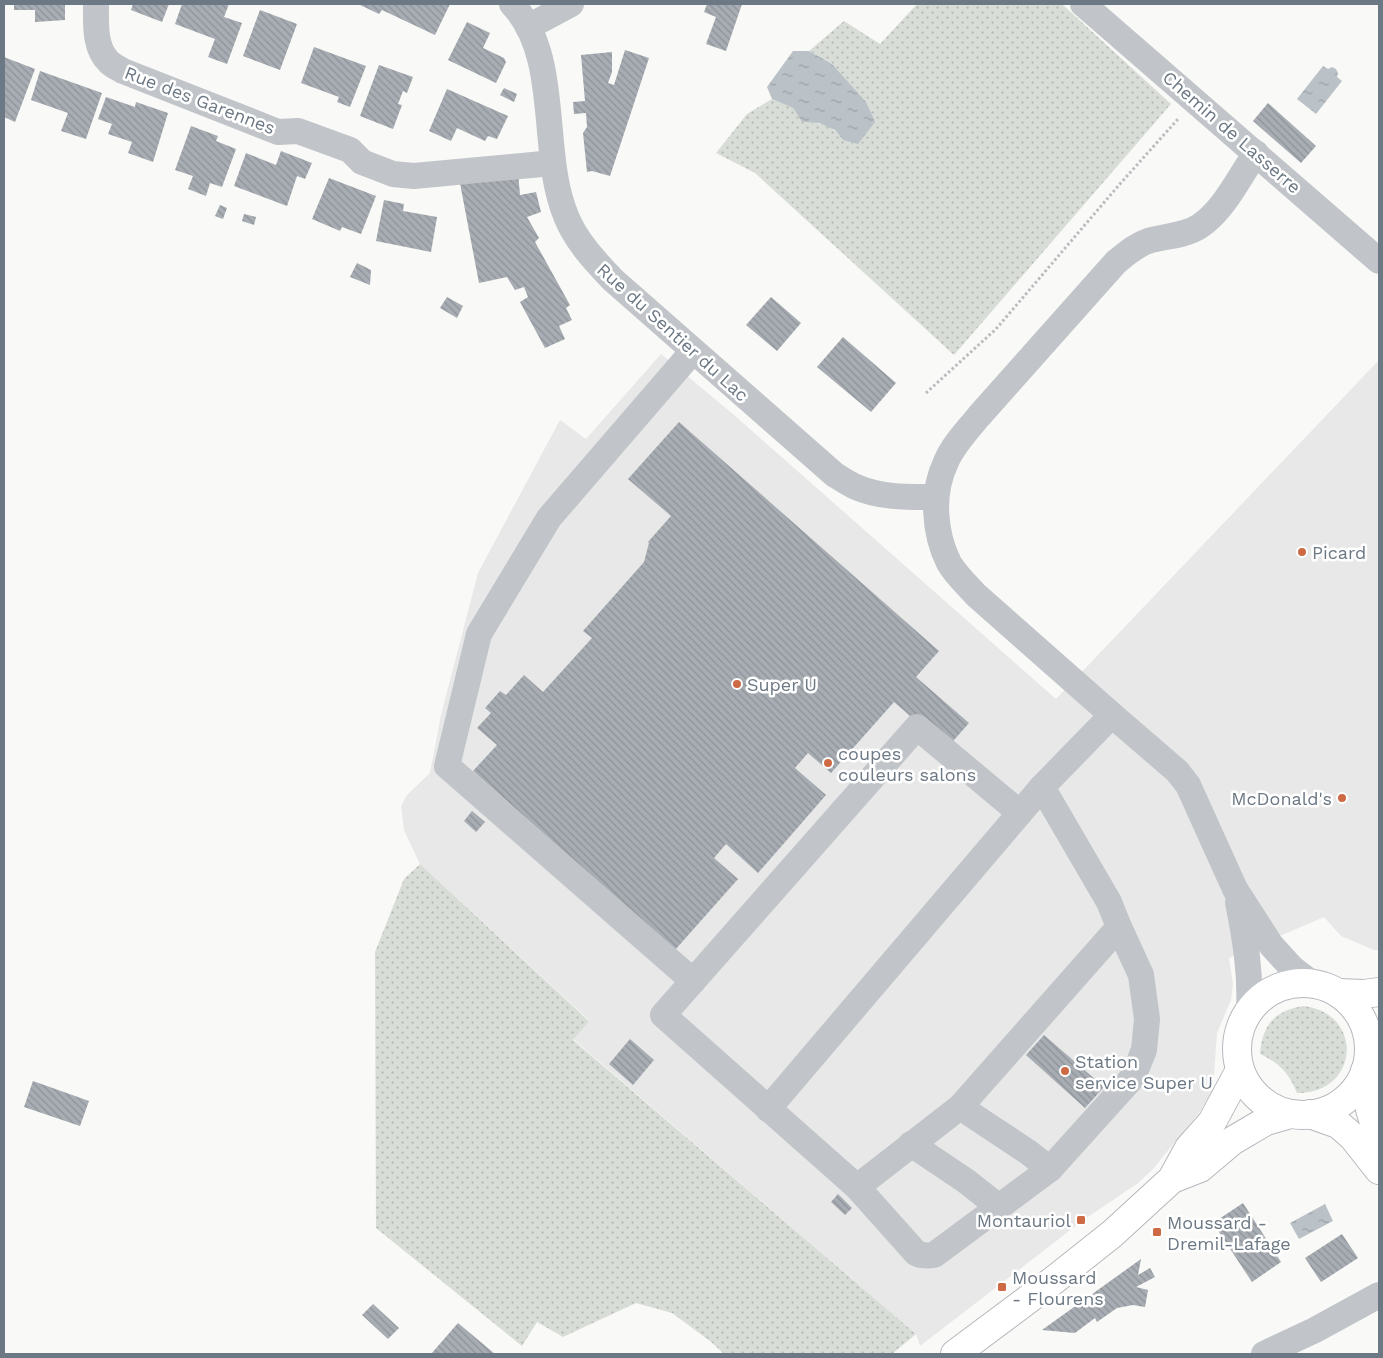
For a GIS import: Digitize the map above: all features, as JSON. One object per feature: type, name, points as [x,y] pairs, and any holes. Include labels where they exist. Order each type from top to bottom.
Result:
[{"type":"main road","points":[[1379,1133],[1367,1102],[1371,1060],[1366,1030],[1360,1016],[1351,1003],[1338,993],[1326,987],[1313,984],[1295,983],[1278,988],[1262,997],[1249,1010],[1241,1023],[1237,1039],[1240,1070],[1248,1086],[1259,1099],[1273,1108],[1338,1124],[1353,1137],[1379,1170]]},
{"type":"main road","points":[[1338,993],[1364,994],[1379,992]]},
{"type":"main road","points":[[1172,1179],[1200,1168],[1232,1140],[1266,1121],[1328,1110],[1344,1100],[1357,1087],[1371,1060]]},
{"type":"main road","points":[[955,1354],[1112,1234],[1172,1179],[1189,1148],[1212,1122],[1240,1070]]},
{"type":"street","name":"Rue des Garennes","points":[[96,4],[96,32],[100,50],[108,62],[123,71],[278,132],[298,131],[350,150],[362,162],[393,174],[414,176],[553,163]]},
{"type":"street","name":"Rue du Sentier du Lac","points":[[512,4],[528,28],[538,49],[543,69],[557,188],[565,215],[575,236],[588,254],[613,280],[693,352],[836,475],[855,486],[876,493],[902,497],[936,497]]},
{"type":"street","points":[[528,28],[570,4]]},
{"type":"street","name":"Chemin de Lasserre","points":[[1083,4],[1379,261]]},
{"type":"street","points":[[1256,153],[1221,207],[1200,226],[1147,242],[1132,249],[1116,262],[960,440],[946,461],[939,479],[936,497],[942,543],[950,563],[962,580],[976,595],[1177,771],[1188,786],[1235,889],[1271,945],[1292,968],[1313,984]]},
{"type":"street","points":[[693,352],[549,518],[479,634],[447,766],[693,981]]},
{"type":"street","points":[[768,1109],[1042,787],[1112,715]]},
{"type":"street","points":[[1020,813],[918,727],[663,1014],[857,1187],[916,1252],[921,1255],[934,1255],[1050,1169],[1133,1077],[1144,1050],[1148,1019],[1141,975],[1109,902],[1042,787]]},
{"type":"street","points":[[1235,889],[1248,958],[1249,1010]]},
{"type":"street","points":[[857,1187],[960,1107],[1119,927]]},
{"type":"street","points":[[960,1107],[1028,1152],[1050,1169]]},
{"type":"street","points":[[912,1144],[966,1181],[999,1207]]},
{"type":"street","points":[[1264,1354],[1315,1330],[1379,1295]]},
{"type":"path","points":[[926,392],[996,329],[1113,192],[1195,100]]},
{"type":"shaded area","points":[[917,4],[1062,4],[1171,104],[954,355],[755,173],[716,153],[747,114],[772,99],[793,108],[802,122],[826,125],[839,134],[843,140],[832,63],[809,51],[844,21],[880,44]]},
{"type":"shaded area","points":[[661,354],[734,415],[1056,699],[1379,360],[1379,950],[1374,950],[1341,936],[1324,917],[1229,958],[1233,984],[1231,1000],[1217,1033],[1213,1089],[1201,1110],[1153,1169],[1138,1183],[1082,1221],[920,1346],[916,1334],[573,1039],[589,1020],[420,864],[404,830],[401,806],[407,795],[430,773],[441,715],[478,573],[560,420],[586,439]]},
{"type":"shaded area","points":[[420,864],[589,1021],[573,1040],[916,1334],[892,1354],[724,1354],[710,1341],[672,1313],[636,1303],[563,1337],[537,1322],[522,1346],[376,1228],[375,952],[404,879]]},
{"type":"shaded area","points":[[1304,1006],[1324,1012],[1337,1023],[1345,1037],[1347,1053],[1343,1068],[1333,1081],[1318,1090],[1297,1093],[1283,1069],[1260,1054],[1264,1035],[1272,1021],[1285,1011]]},
{"type":"water","points":[[793,51],[809,51],[831,63],[866,102],[875,122],[858,144],[843,140],[835,130],[819,123],[802,122],[793,108],[772,99],[767,87]]},
{"type":"water","points":[[1323,66],[1328,69],[1332,67],[1336,69],[1337,77],[1342,81],[1316,114],[1297,99]]},
{"type":"water","points":[[1325,1204],[1333,1221],[1299,1239],[1290,1223]]},
{"type":"building","points":[[14,4],[65,4],[65,20],[35,22],[35,10],[14,10]]},
{"type":"building","points":[[133,4],[169,4],[162,22],[131,10]]},
{"type":"building","points":[[182,4],[229,4],[224,17],[242,23],[227,64],[208,57],[215,39],[175,24]]},
{"type":"building","points":[[358,4],[450,4],[435,35],[382,10],[379,14]]},
{"type":"building","points":[[707,4],[742,4],[726,51],[706,44],[716,17],[704,12]]},
{"type":"building","points":[[260,10],[297,24],[280,70],[243,56]]},
{"type":"building","points":[[467,22],[490,33],[483,48],[504,58],[506,62],[496,83],[448,60]]},
{"type":"building","points":[[314,47],[366,66],[350,107],[337,102],[339,97],[301,83]]},
{"type":"building","points":[[625,50],[649,58],[610,176],[592,171],[587,172],[583,133],[587,127],[586,113],[574,114],[573,102],[585,101],[581,55],[612,52],[612,72],[608,83],[614,85]]},
{"type":"building","points":[[4,57],[35,69],[15,122],[4,117]]},
{"type":"building","points":[[379,65],[413,77],[407,93],[403,91],[398,104],[402,105],[393,129],[360,116]]},
{"type":"building","points":[[40,71],[102,93],[86,139],[61,131],[68,113],[31,100]]},
{"type":"building","points":[[504,88],[517,94],[514,102],[500,95]]},
{"type":"building","points":[[447,89],[508,116],[497,139],[488,136],[485,141],[457,128],[451,141],[429,131]]},
{"type":"building","points":[[106,97],[135,107],[136,102],[168,113],[153,162],[128,153],[132,142],[108,134],[112,124],[98,119]]},
{"type":"building","points":[[1268,103],[1316,146],[1301,163],[1253,121]]},
{"type":"building","points":[[191,126],[218,136],[216,141],[236,149],[222,187],[210,183],[206,196],[188,189],[193,176],[175,170]]},
{"type":"building","points":[[281,151],[312,163],[305,179],[297,176],[287,206],[234,186],[246,153],[276,165]]},
{"type":"building","points":[[518,172],[520,195],[536,192],[541,212],[527,217],[539,238],[535,242],[570,305],[566,308],[572,320],[559,326],[565,339],[545,348],[520,302],[528,297],[524,287],[515,290],[507,277],[479,283],[459,178]]},
{"type":"building","points":[[329,178],[376,196],[361,234],[342,227],[340,231],[312,219]]},
{"type":"building","points":[[384,200],[404,204],[403,211],[437,217],[431,252],[376,241]]},
{"type":"building","points":[[220,205],[227,208],[223,219],[215,216]]},
{"type":"building","points":[[244,214],[256,217],[254,225],[242,221]]},
{"type":"building","points":[[357,263],[371,270],[370,285],[350,277]]},
{"type":"building","points":[[447,297],[463,306],[457,318],[440,308]]},
{"type":"building","points":[[771,297],[801,323],[777,351],[746,325]]},
{"type":"building","points":[[843,337],[896,383],[871,412],[817,367]]},
{"type":"building","name":"Super U","points":[[679,422],[939,651],[916,677],[969,723],[947,748],[894,702],[831,773],[808,753],[795,768],[826,795],[758,873],[726,844],[714,858],[738,879],[675,950],[473,771],[497,745],[477,728],[491,713],[485,708],[500,691],[506,695],[524,675],[543,692],[592,638],[583,631],[644,562],[648,542],[671,516],[628,479]]},
{"type":"building","points":[[472,811],[485,822],[476,832],[464,821]]},
{"type":"building","name":"Station service Super U","points":[[1044,1035],[1104,1087],[1085,1108],[1026,1055]]},
{"type":"building","points":[[630,1039],[654,1060],[633,1085],[609,1064]]},
{"type":"building","points":[[33,1081],[89,1101],[80,1126],[24,1107]]},
{"type":"building","points":[[838,1194],[852,1208],[845,1215],[831,1202]]},
{"type":"building","points":[[1243,1203],[1281,1262],[1252,1282],[1213,1223]]},
{"type":"building","points":[[1342,1234],[1358,1258],[1321,1282],[1305,1258]]},
{"type":"building","points":[[1141,1259],[1138,1275],[1150,1268],[1155,1277],[1136,1287],[1148,1290],[1145,1307],[1133,1305],[1117,1308],[1097,1322],[1095,1318],[1075,1333],[1042,1330]]},
{"type":"building","points":[[373,1304],[399,1328],[388,1339],[362,1315]]},
{"type":"building","points":[[458,1323],[495,1354],[431,1354]]},
{"type":"place","name":"Picard","points":[[1302,552]]},
{"type":"place","name":"Super U","points":[[737,684]]},
{"type":"place","name":"coupes couleurs salons","points":[[828,763]]},
{"type":"place","name":"McDonald's","points":[[1342,798]]},
{"type":"place","name":"Station service Super U","points":[[1065,1071]]},
{"type":"place","name":"Montauriol","points":[[1081,1220]]},
{"type":"place","name":"Moussard - Dremil-Lafage","points":[[1157,1232]]},
{"type":"place","name":"Moussard - Flourens","points":[[1002,1287]]}]
